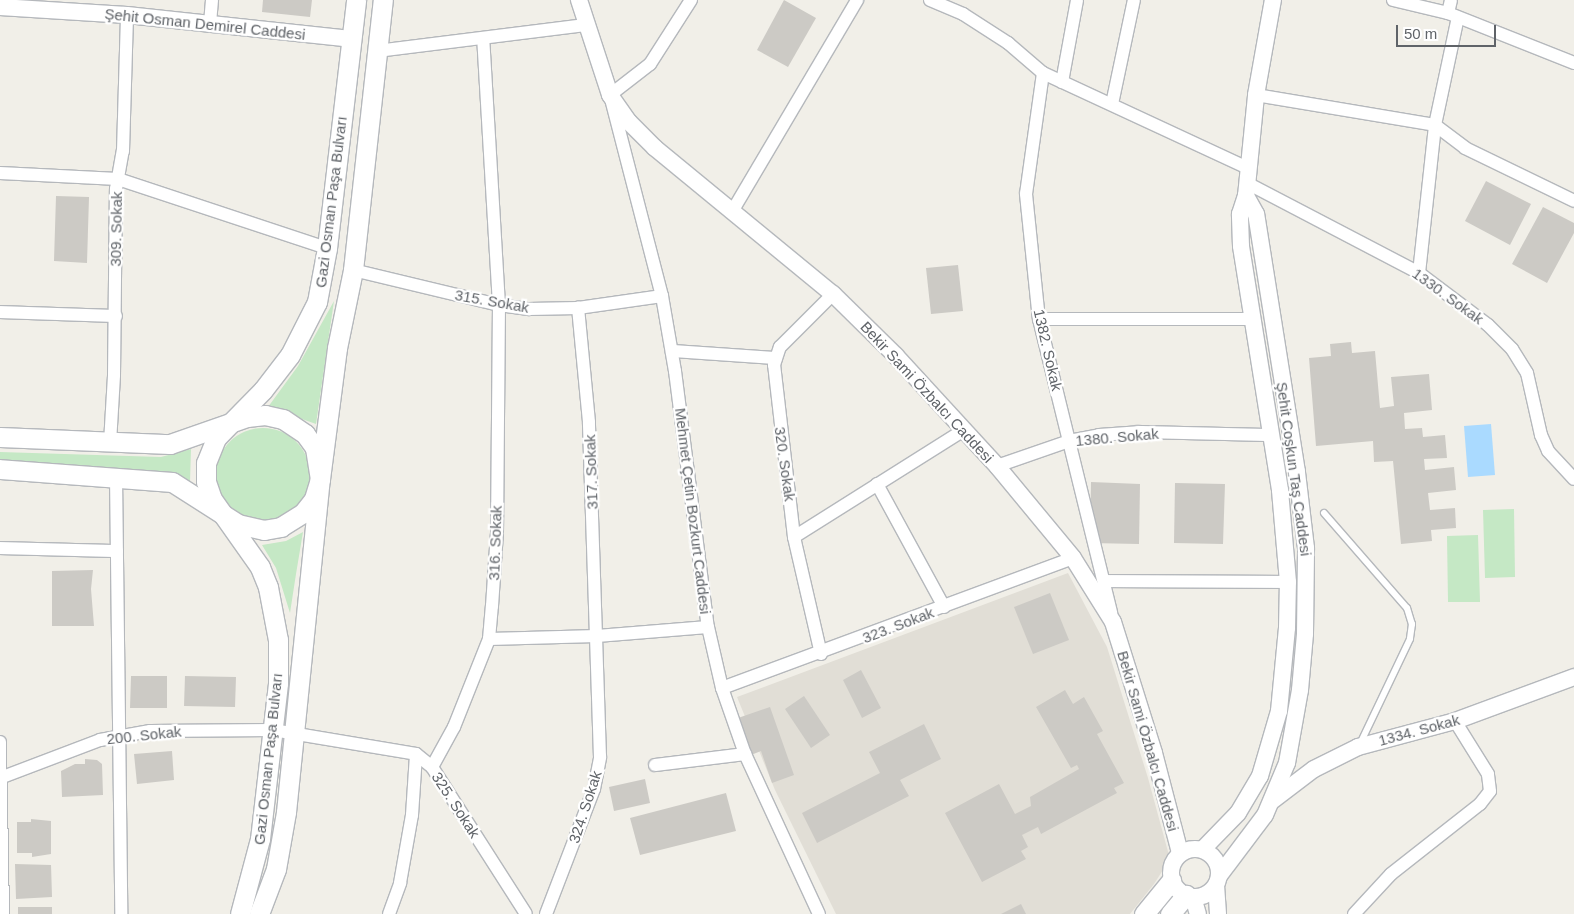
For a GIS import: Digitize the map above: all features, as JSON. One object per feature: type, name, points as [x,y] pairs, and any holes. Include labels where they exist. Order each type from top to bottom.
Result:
[{"type":"main road","name":"Gazi Osman Paşa Bulvarı","points":[[240,914],[260,839],[273,730],[278,683],[275,614],[260,567],[208,491],[206,463],[216,438],[275,376],[307,326],[317,302],[327,248],[356,0]]},
{"type":"main road","name":"Gazi Osman Paşa Bulvarı","points":[[259,914],[282,844],[320,478],[336,348],[354,270],[383,0]]},
{"type":"main road","points":[[0,438],[170,444],[265,415],[291,423],[305,434],[315,448],[320,478],[309,506],[296,518],[281,527],[264,530],[246,527],[172,482],[116,476],[0,469]]},
{"type":"main road","points":[[1144,914],[1172,880]]},
{"type":"main road","points":[[1170,914],[1189,896]]},
{"type":"street","points":[[210,23],[212,0]]},
{"type":"street","name":"Bekir Sami Özbalcı Caddesi","points":[[579,0],[610,95],[629,122],[654,148],[733,210],[834,294],[896,356],[997,466],[1073,558],[1113,622],[1154,753],[1180,853]]},
{"type":"street","points":[[610,95],[650,64],[692,0]]},
{"type":"street","points":[[733,210],[857,0]]},
{"type":"street","name":"1330. Sokak","points":[[930,0],[963,14],[1008,43],[1043,73],[1112,104],[1247,183],[1418,273],[1452,295],[1512,349],[1527,373],[1541,435],[1548,451],[1574,479]]},
{"type":"street","points":[[1062,82],[1077,0]]},
{"type":"street","points":[[1112,104],[1134,0]]},
{"type":"street","name":"Şehit Coşkun Taş Caddesi","points":[[1203,850],[1238,813],[1253,792],[1268,753],[1281,691],[1288,582],[1271,435],[1241,246],[1240,214],[1247,183],[1256,95],[1272,0]]},
{"type":"street","points":[[1393,0],[1453,15],[1574,62]]},
{"type":"street","points":[[1418,273],[1435,125],[1453,15],[1451,0]]},
{"type":"street","name":"Şehit Osman Demirel Caddesi","points":[[0,7],[127,15],[351,39]]},
{"type":"street","name":"309. Sokak","points":[[110,442],[116,316],[118,179],[123,151],[127,15]]},
{"type":"street","points":[[377,51],[587,25]]},
{"type":"street","name":"316. Sokak","points":[[432,767],[454,727],[489,639],[497,533],[499,306],[483,39]]},
{"type":"street","name":"1382. Sokak","points":[[1043,73],[1026,194],[1039,319],[1113,622]]},
{"type":"street","name":"Mehmet Çetin Bozkurt Caddesi","points":[[610,95],[662,296],[672,351],[708,626],[722,688],[745,754],[819,914]]},
{"type":"street","points":[[1256,95],[1435,125],[1465,148],[1574,201]]},
{"type":"street","points":[[0,173],[118,179],[327,248]]},
{"type":"street","name":"Şehit Coşkun Taş Caddesi","points":[[1218,880],[1273,800],[1286,763],[1300,690],[1306,548],[1256,214],[1247,183]]},
{"type":"street","name":"315. Sokak","points":[[354,270],[499,306],[578,308],[662,296]]},
{"type":"street","name":"320. Sokak","points":[[821,654],[794,537],[774,383],[776,358],[780,347],[790,335],[834,294]]},
{"type":"street","name":"317. Sokak","points":[[578,308],[589,422],[597,636]]},
{"type":"street","points":[[0,312],[116,316]]},
{"type":"street","points":[[1039,319],[1253,319]]},
{"type":"street","points":[[672,351],[776,358]]},
{"type":"street","points":[[794,537],[964,430]]},
{"type":"street","name":"1380. Sokak","points":[[997,466],[1069,441],[1138,432],[1271,435]]},
{"type":"street","points":[[116,476],[121,735],[121,914]]},
{"type":"street","points":[[877,484],[944,607]]},
{"type":"street","points":[[0,548],[117,551]]},
{"type":"street","name":"323. Sokak","points":[[722,688],[821,654],[1073,558]]},
{"type":"street","points":[[1104,581],[1288,582]]},
{"type":"street","points":[[489,639],[597,636],[708,626]]},
{"type":"street","name":"324. Sokak","points":[[546,914],[594,789],[600,734],[597,636]]},
{"type":"street","name":"1334. Sokak","points":[[1273,800],[1314,769],[1358,747],[1455,721],[1574,676]]},
{"type":"street","points":[[1354,914],[1391,874],[1480,804],[1490,791],[1488,774],[1455,721]]},
{"type":"street","name":"200. Sokak","points":[[1,778],[121,735],[273,730],[294,732]]},
{"type":"street","name":"325. Sokak","points":[[294,732],[416,754],[432,767],[526,914]]},
{"type":"street","points":[[0,742],[3,914]]},
{"type":"street","points":[[389,914],[400,883],[412,815],[416,754]]},
{"type":"street","points":[[655,765],[745,754]]},
{"type":"street","points":[[1198,914],[1189,896],[1172,880],[1171,865],[1180,853],[1195,848],[1203,850],[1216,860],[1218,914]]},
{"type":"street","points":[[1189,896],[1207,894],[1218,880]]},
{"type":"lane","points":[[1324,513],[1407,608],[1412,624],[1410,640],[1358,747]]},
{"type":"shaded area","points":[[1068,573],[1107,647],[1148,778],[1170,859],[1154,884],[1130,914],[836,914],[775,790],[737,697]]},
{"type":"green space","points":[[334,301],[316,424],[268,407],[298,366]]},
{"type":"green space","points":[[263,428],[281,431],[296,442],[307,457],[310,475],[307,493],[296,508],[281,519],[263,522],[245,519],[230,508],[219,493],[216,475],[219,457],[230,442],[245,431]]},
{"type":"green space","points":[[191,449],[190,482],[0,464],[0,452],[161,457]]},
{"type":"green space","points":[[1514,509],[1515,577],[1485,578],[1483,510]]},
{"type":"green space","points":[[303,532],[290,613],[276,568],[262,545],[286,541]]},
{"type":"green space","points":[[1478,535],[1480,602],[1448,602],[1447,536]]},
{"type":"water","points":[[1491,424],[1495,475],[1468,477],[1464,426]]},
{"type":"building","points":[[263,0],[312,0],[310,17],[262,12]]},
{"type":"building","points":[[784,0],[816,18],[788,67],[757,50]]},
{"type":"building","points":[[1486,181],[1531,204],[1510,245],[1465,221]]},
{"type":"building","points":[[56,196],[89,197],[87,263],[54,261]]},
{"type":"building","points":[[1543,207],[1574,223],[1574,233],[1547,283],[1512,264]]},
{"type":"building","points":[[958,265],[963,311],[931,314],[926,268]]},
{"type":"building","points":[[1351,342],[1352,353],[1375,351],[1380,408],[1394,406],[1391,377],[1429,374],[1432,410],[1404,413],[1405,429],[1422,428],[1423,437],[1445,435],[1447,458],[1424,459],[1425,470],[1454,467],[1456,490],[1428,493],[1430,510],[1455,508],[1456,528],[1431,530],[1432,541],[1401,544],[1393,461],[1374,462],[1373,441],[1316,446],[1309,358],[1331,356],[1330,344]]},
{"type":"building","points":[[1091,482],[1140,484],[1139,544],[1090,543]]},
{"type":"building","points":[[1175,483],[1225,484],[1223,544],[1174,543]]},
{"type":"building","points":[[93,570],[91,589],[94,626],[52,626],[52,571]]},
{"type":"building","points":[[1050,593],[1069,640],[1033,654],[1014,607]]},
{"type":"building","points":[[861,670],[881,708],[862,718],[843,680]]},
{"type":"building","points":[[131,676],[167,676],[167,708],[130,708]]},
{"type":"building","points":[[185,676],[236,677],[235,707],[184,706]]},
{"type":"building","points":[[1065,690],[1073,704],[1084,697],[1103,731],[1097,734],[1124,783],[1114,788],[1117,793],[1041,834],[1038,827],[1022,835],[1028,847],[1021,851],[1026,859],[982,882],[945,813],[999,784],[1015,814],[1031,806],[1030,797],[1079,769],[1077,765],[1071,768],[1036,707]]},
{"type":"building","points":[[804,696],[830,735],[811,748],[785,709]]},
{"type":"building","points":[[770,707],[794,775],[772,783],[761,751],[751,755],[738,718]]},
{"type":"building","points":[[924,724],[941,759],[900,780],[909,796],[817,843],[802,813],[880,773],[869,752]]},
{"type":"building","points":[[172,751],[174,780],[137,784],[134,754]]},
{"type":"building","points":[[85,759],[97,760],[102,764],[103,795],[62,797],[61,771],[75,764],[85,764]]},
{"type":"building","points":[[645,779],[650,803],[614,811],[609,787]]},
{"type":"building","points":[[726,793],[736,831],[640,855],[630,818]]},
{"type":"building","points":[[31,819],[51,821],[51,854],[32,857],[32,853],[17,853],[17,822],[31,822]]},
{"type":"building","points":[[15,864],[51,865],[52,897],[16,899]]},
{"type":"building","points":[[1021,904],[1026,914],[1001,914]]},
{"type":"building","points":[[18,907],[52,907],[52,914],[18,914]]}]
